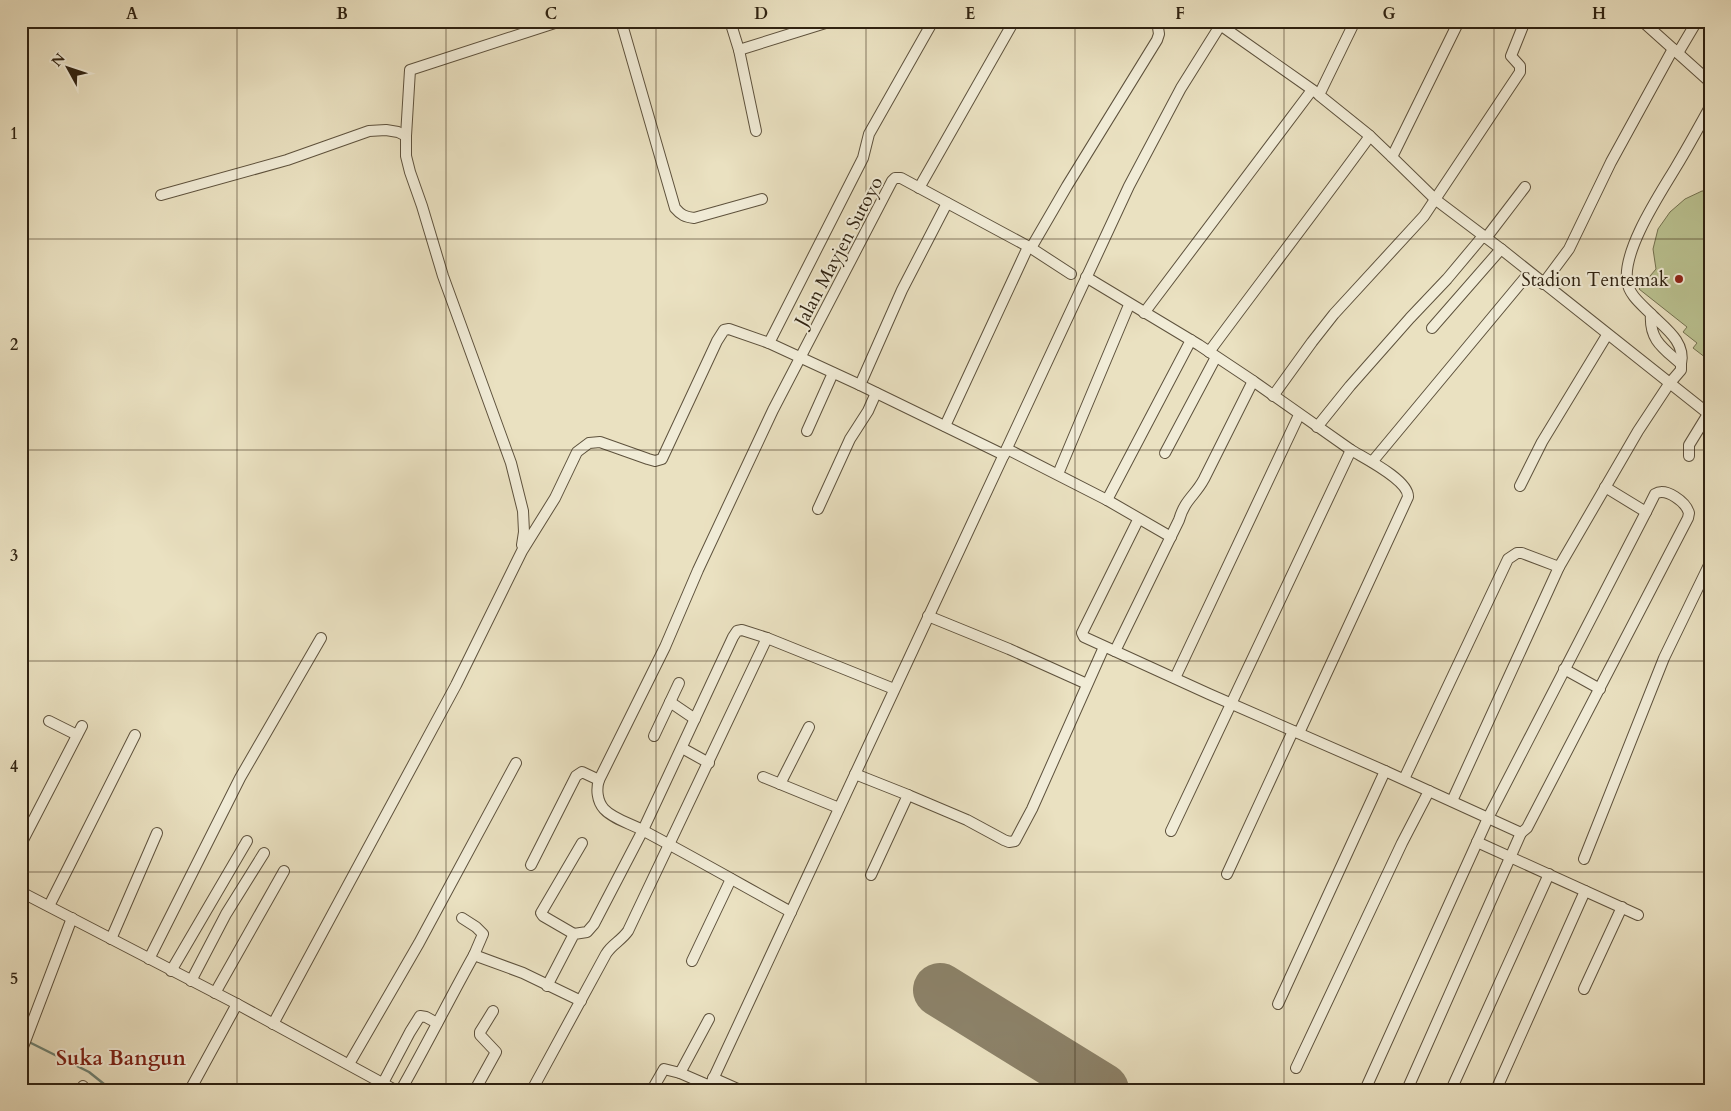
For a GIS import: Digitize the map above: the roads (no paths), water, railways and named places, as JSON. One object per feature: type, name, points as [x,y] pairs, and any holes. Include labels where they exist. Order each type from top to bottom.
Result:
[{"type":"street","points":[[522,551],[524,532],[523,511],[515,478],[443,276],[406,156],[410,70],[561,21]]},
{"type":"street","points":[[620,21],[665,176],[675,208],[679,214],[694,218],[762,199]]},
{"type":"street","points":[[730,21],[739,50],[756,131]]},
{"type":"street","points":[[739,50],[832,21]]},
{"type":"street","points":[[769,343],[862,158],[869,134],[933,21]]},
{"type":"street","points":[[918,188],[1014,21]]},
{"type":"street","points":[[945,426],[1029,248],[1151,51],[1158,37],[1157,21]]},
{"type":"street","points":[[1144,313],[1316,92],[1354,21]]},
{"type":"street","points":[[1392,157],[1459,21]]},
{"type":"street","points":[[1273,396],[1334,314],[1404,239],[1436,200],[1520,72],[1520,66],[1511,56],[1525,21]]},
{"type":"street","points":[[1642,21],[1710,82]]},
{"type":"street","points":[[1543,284],[1568,249],[1611,162],[1676,51],[1697,21]]},
{"type":"street","points":[[710,1085],[792,912],[1084,279],[1147,149],[1220,22],[1316,92],[1370,136],[1436,200],[1501,249],[1709,415],[1689,445],[1688,456]]},
{"type":"street","points":[[1452,801],[1559,567],[1638,431],[1669,384],[1681,370],[1682,352],[1678,343],[1634,298],[1627,282],[1626,269],[1632,248],[1649,213],[1710,107]]},
{"type":"street","points":[[161,195],[287,160],[369,131],[386,130],[398,132],[406,136]]},
{"type":"street","points":[[1164,453],[1213,355],[1244,304],[1370,136]]},
{"type":"street","name":"Jalan Mayjen Sutoyo","points":[[599,780],[664,647],[773,410],[895,178],[901,178],[947,203],[1029,248],[1072,275],[1084,279],[1191,340],[1253,381],[1299,415],[1372,462],[1399,481],[1406,489],[1408,497],[1293,736]]},
{"type":"street","points":[[1318,426],[1350,386],[1410,318],[1485,237],[1525,187]]},
{"type":"street","points":[[860,385],[902,290],[947,203]]},
{"type":"street","points":[[1432,328],[1501,249]]},
{"type":"street","points":[[1372,462],[1529,273]]},
{"type":"street","points":[[1058,474],[1129,304]]},
{"type":"street","points":[[1651,314],[1650,326],[1655,340],[1681,364]]},
{"type":"street","points":[[273,1024],[456,685],[522,551],[555,498],[571,463],[582,447],[589,443],[600,442],[648,459],[659,460],[664,456],[717,341],[724,330],[733,330],[769,343],[945,426],[1058,474],[1107,500],[1171,538]]},
{"type":"street","points":[[1520,486],[1542,442],[1607,335]]},
{"type":"street","points":[[1107,500],[1191,340]]},
{"type":"street","points":[[807,431],[833,373]]},
{"type":"street","points":[[1115,651],[1171,538],[1185,504],[1202,484],[1253,381]]},
{"type":"street","points":[[818,509],[850,439],[868,411],[876,393]]},
{"type":"street","points":[[1175,678],[1299,415]]},
{"type":"street","points":[[1171,831],[1351,450]]},
{"type":"street","points":[[1605,487],[1646,512]]},
{"type":"street","points":[[1365,1090],[1488,818],[1655,494],[1663,492],[1676,498],[1690,513],[1527,828],[1521,833],[1512,858],[1408,1090]]},
{"type":"street","points":[[1138,520],[1082,634],[1102,652],[1115,651],[1232,704],[1293,736],[1385,770],[1404,779],[1426,796],[1452,801],[1521,833]]},
{"type":"street","points":[[1404,779],[1508,559],[1517,553],[1522,553],[1559,567]]},
{"type":"street","points":[[1584,859],[1664,658],[1710,563]]},
{"type":"street","points":[[928,616],[1009,649],[1087,684]]},
{"type":"street","points":[[582,843],[541,913],[574,934],[587,932],[594,924],[643,830],[737,631],[742,630],[767,638],[894,688]]},
{"type":"street","points":[[149,959],[240,778],[321,638]]},
{"type":"street","points":[[532,1090],[609,948],[624,937],[628,931],[767,638]]},
{"type":"street","points":[[855,774],[967,820],[1004,840],[1009,842],[1015,841],[1032,809],[1102,652]]},
{"type":"street","points":[[1564,669],[1600,689]]},
{"type":"street","points":[[654,736],[679,683]]},
{"type":"street","points":[[670,702],[695,719]]},
{"type":"street","points":[[21,844],[80,730],[49,722]]},
{"type":"street","points":[[780,784],[809,727]]},
{"type":"street","points":[[49,906],[135,735]]},
{"type":"street","points":[[1226,874],[1293,736]]},
{"type":"street","points":[[682,748],[709,763]]},
{"type":"street","points":[[349,1064],[419,943],[516,763]]},
{"type":"street","points":[[1278,1004],[1385,770]]},
{"type":"street","points":[[531,865],[576,776],[582,772],[599,780],[598,792],[600,803],[604,809],[792,912]]},
{"type":"street","points":[[763,777],[839,808]]},
{"type":"street","points":[[871,875],[908,795]]},
{"type":"street","points":[[1296,1068],[1349,953],[1426,796]]},
{"type":"street","points":[[111,939],[157,833]]},
{"type":"street","points":[[171,971],[248,841]]},
{"type":"street","points":[[1477,842],[1638,914]]},
{"type":"street","points":[[191,981],[226,914],[264,853]]},
{"type":"street","points":[[215,993],[284,871]]},
{"type":"street","points":[[1451,1090],[1549,874]]},
{"type":"street","points":[[692,961],[732,879]]},
{"type":"street","points":[[1496,1090],[1585,891]]},
{"type":"street","points":[[21,892],[236,1004],[395,1090]]},
{"type":"street","points":[[1584,989],[1622,907]]},
{"type":"street","points":[[24,1040],[72,918]]},
{"type":"street","points":[[401,1090],[482,940],[483,934],[476,926],[462,918]]},
{"type":"street","points":[[547,986],[574,934]]},
{"type":"street","points":[[474,955],[523,973],[581,1001]]},
{"type":"street","points":[[190,1090],[236,1004]]},
{"type":"street","points":[[475,1090],[496,1052],[480,1035],[493,1011]]},
{"type":"street","points":[[383,1083],[420,1016],[437,1023]]},
{"type":"street","points":[[680,1073],[709,1019]]},
{"type":"street","points":[[652,1090],[664,1069],[710,1085],[740,1090]]},
{"type":"waterway","points":[[27,1041],[89,1072],[114,1090]]},
{"type":"place","name":"Stadion Tentemak","points":[[1679,279]]},
{"type":"district","name":"Suka Bangun","points":[[121,1058]]}]
